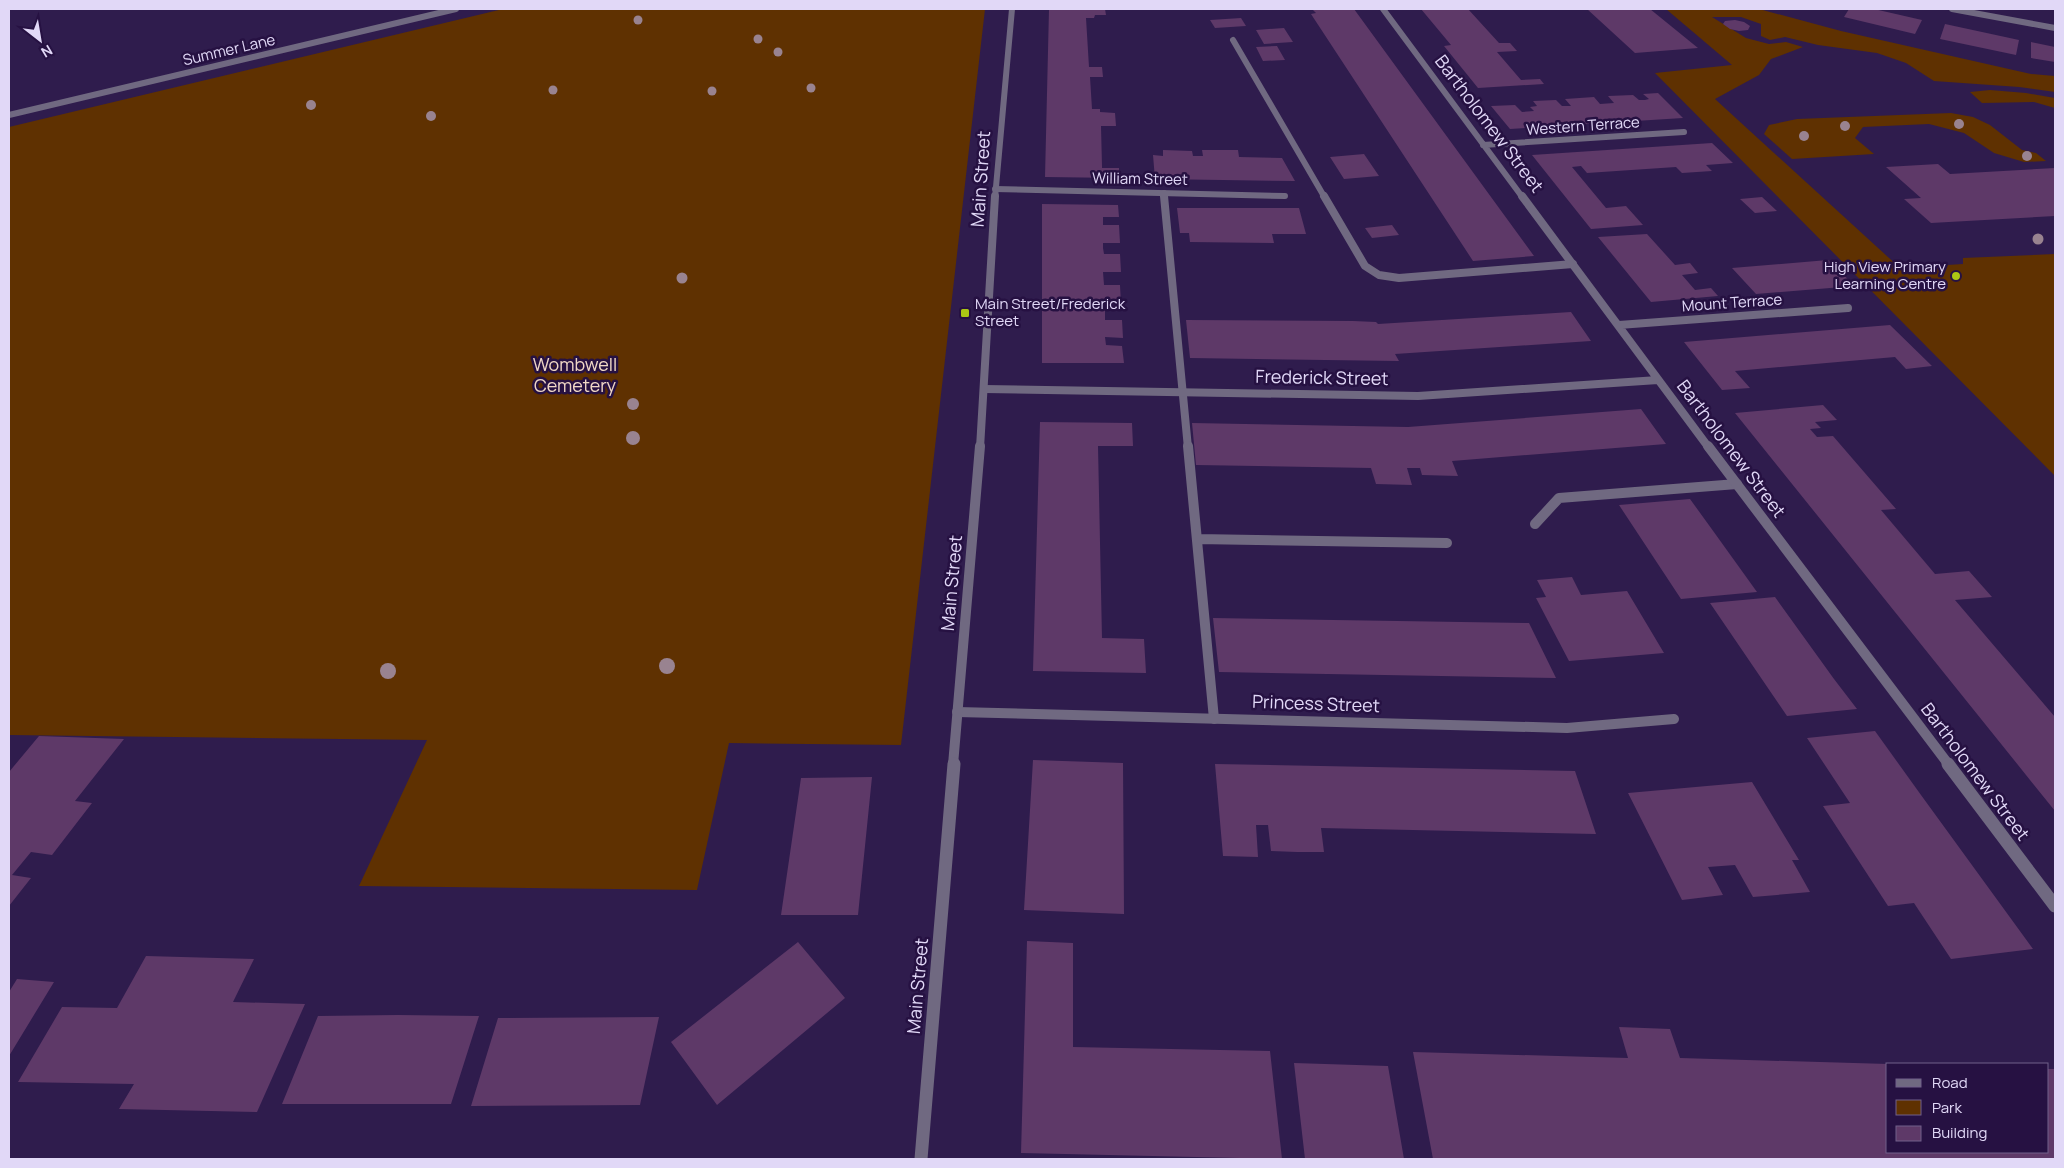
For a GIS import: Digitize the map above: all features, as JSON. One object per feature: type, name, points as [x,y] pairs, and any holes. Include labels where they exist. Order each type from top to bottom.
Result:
[{"type":"street","name":"Summer Lane","points":[[9,115],[456,9]]},
{"type":"street","name":"Main Street","points":[[921,1159],[984,389],[995,189],[1012,9]]},
{"type":"street","name":"Bartholomew Street","points":[[1383,9],[1658,380],[2055,906]]},
{"type":"street","points":[[1952,9],[2055,28]]},
{"type":"street","points":[[1233,40],[1365,266],[1379,275],[1399,278],[1572,264]]},
{"type":"street","name":"Western Terrace","points":[[1484,145],[1684,132]]},
{"type":"street","name":"William Street","points":[[995,189],[1285,196]]},
{"type":"street","points":[[1164,194],[1214,719]]},
{"type":"street","name":"Mount Terrace","points":[[1619,325],[1848,308]]},
{"type":"street","name":"Frederick Street","points":[[984,389],[1418,396],[1658,380]]},
{"type":"street","points":[[1535,524],[1559,498],[1737,484]]},
{"type":"street","points":[[1197,539],[1447,543]]},
{"type":"street","name":"Princess Street","points":[[957,712],[1567,728],[1674,719]]},
{"type":"green space","name":"Wombwell Cemetery","points":[[503,9],[985,9],[901,745],[729,743],[697,890],[359,886],[427,740],[9,735],[9,127]]},
{"type":"green space","points":[[1666,9],[1759,9],[1841,31],[2031,74],[2055,76],[2055,92],[2019,87],[1934,81],[1906,63],[1877,53],[1818,45],[1785,37],[1770,40],[1761,36],[1761,24],[1741,17],[1712,17],[1746,38],[1769,44],[1786,42],[1803,47],[1771,59],[1759,75],[1715,99],[1900,268],[1963,264],[1963,258],[2055,254],[2055,476],[1655,73],[1732,65]]},
{"type":"green space","points":[[1990,90],[2055,98],[2055,108],[2034,102],[1982,103],[1970,92]]},
{"type":"green space","points":[[1951,113],[1973,117],[1990,125],[2022,150],[2036,153],[2046,161],[2024,162],[1994,153],[1964,133],[1929,124],[1863,127],[1855,138],[1874,154],[1792,159],[1764,134],[1769,125],[1797,119]]},
{"type":"building","points":[[1049,9],[1105,9],[1106,15],[1095,15],[1094,18],[1086,18],[1089,67],[1102,67],[1103,77],[1090,77],[1092,109],[1100,109],[1100,112],[1115,113],[1116,126],[1101,126],[1102,168],[1119,168],[1119,178],[1045,177]]},
{"type":"building","points":[[1312,9],[1354,9],[1534,256],[1473,261],[1311,14],[1316,13]]},
{"type":"building","points":[[1421,9],[1468,9],[1499,43],[1510,43],[1517,51],[1497,52],[1521,80],[1540,79],[1544,84],[1478,88],[1444,46],[1451,45]]},
{"type":"building","points":[[1587,9],[1650,9],[1698,48],[1635,53]]},
{"type":"building","points":[[1849,9],[1874,9],[1922,20],[1915,34],[1844,17]]},
{"type":"building","points":[[1241,18],[1246,26],[1215,28],[1210,20]]},
{"type":"building","points":[[1735,20],[1750,26],[1748,30],[1730,29],[1723,24],[1725,21]]},
{"type":"building","points":[[1945,24],[2019,40],[2016,55],[1940,39]]},
{"type":"building","points":[[1284,28],[1293,42],[1264,44],[1256,30]]},
{"type":"building","points":[[2031,42],[2055,47],[2055,62],[2031,58]]},
{"type":"building","points":[[1277,46],[1285,60],[1263,61],[1256,47]]},
{"type":"building","points":[[1658,93],[1683,118],[1510,129],[1491,106],[1515,105],[1522,112],[1534,111],[1530,107],[1537,106],[1533,101],[1556,100],[1562,106],[1571,106],[1565,99],[1594,97],[1600,104],[1614,103],[1608,96],[1633,95],[1639,100],[1645,100],[1649,99],[1643,94]]},
{"type":"building","points":[[1712,143],[1733,163],[1706,165],[1712,171],[1682,173],[1676,167],[1587,173],[1581,166],[1572,167],[1606,208],[1626,206],[1643,225],[1591,229],[1532,155]]},
{"type":"building","points":[[1163,150],[1192,151],[1193,156],[1203,156],[1202,150],[1238,150],[1239,157],[1282,158],[1295,181],[1155,179],[1153,155],[1163,156]]},
{"type":"building","points":[[1364,154],[1379,176],[1344,179],[1330,157]]},
{"type":"building","points":[[1938,164],[1950,174],[2055,168],[2055,216],[1931,223],[1904,199],[1921,198],[1886,167]]},
{"type":"building","points":[[1762,197],[1777,211],[1755,213],[1740,199]]},
{"type":"building","points":[[1042,204],[1118,205],[1119,217],[1103,217],[1103,225],[1119,225],[1120,243],[1103,243],[1103,248],[1104,254],[1120,254],[1121,272],[1103,272],[1104,285],[1120,285],[1121,304],[1105,304],[1105,320],[1122,320],[1123,338],[1105,337],[1106,345],[1122,346],[1124,363],[1042,363]]},
{"type":"building","points":[[1177,208],[1299,208],[1306,234],[1272,234],[1274,243],[1190,242],[1189,233],[1180,233]]},
{"type":"building","points":[[1392,225],[1399,235],[1372,238],[1365,228]]},
{"type":"building","points":[[1647,234],[1675,265],[1690,263],[1698,273],[1682,275],[1695,290],[1711,288],[1718,296],[1651,302],[1598,237]]},
{"type":"building","points":[[1828,260],[1855,286],[1756,294],[1732,268]]},
{"type":"building","points":[[1571,312],[1591,341],[1395,354],[1399,361],[1190,358],[1186,320],[1353,321],[1376,322],[1378,324]]},
{"type":"building","points":[[1890,325],[1932,366],[1906,369],[1895,357],[1735,371],[1750,388],[1722,390],[1684,342]]},
{"type":"building","points":[[1823,405],[1837,420],[1815,422],[1821,428],[1810,429],[1817,437],[1833,436],[1896,509],[1881,510],[1935,574],[1969,571],[1992,597],[1955,600],[2055,717],[2055,811],[1735,413]]},
{"type":"building","points":[[1641,409],[1666,444],[1452,461],[1458,476],[1422,475],[1420,468],[1407,468],[1412,485],[1376,484],[1371,468],[1196,465],[1192,423],[1408,427]]},
{"type":"building","points":[[1040,422],[1132,423],[1133,446],[1098,446],[1102,638],[1144,639],[1146,673],[1033,671]]},
{"type":"building","points":[[1690,499],[1757,592],[1681,599],[1619,505]]},
{"type":"building","points":[[1572,577],[1581,595],[1627,591],[1664,653],[1569,661],[1536,598],[1546,597],[1537,580]]},
{"type":"building","points":[[1775,597],[1857,709],[1787,716],[1710,603]]},
{"type":"building","points":[[1213,618],[1529,623],[1556,678],[1219,672]]},
{"type":"building","points":[[1875,731],[2033,949],[1951,959],[1914,903],[1888,906],[1823,806],[1850,803],[1807,738]]},
{"type":"building","points":[[39,736],[124,739],[75,801],[92,803],[52,855],[31,852],[12,875],[31,878],[9,906],[9,772]]},
{"type":"building","points":[[1033,760],[1123,763],[1124,914],[1024,910]]},
{"type":"building","points":[[1215,764],[1575,771],[1596,834],[1321,828],[1324,852],[1297,852],[1271,851],[1268,825],[1256,825],[1258,857],[1223,856]]},
{"type":"building","points":[[872,777],[858,915],[781,915],[801,778]]},
{"type":"building","points":[[1752,782],[1799,860],[1792,860],[1810,892],[1753,897],[1735,865],[1708,867],[1723,895],[1682,900],[1628,793]]},
{"type":"building","points":[[1027,941],[1073,943],[1073,1047],[1270,1051],[1282,1159],[1021,1153]]},
{"type":"building","points":[[798,942],[845,998],[717,1105],[671,1042]]},
{"type":"building","points":[[146,956],[254,959],[233,1002],[305,1004],[257,1112],[119,1109],[134,1084],[18,1082],[62,1007],[117,1008]]},
{"type":"building","points":[[17,979],[54,982],[9,1056],[9,992]]},
{"type":"building","points":[[318,1016],[479,1016],[451,1104],[282,1104]]},
{"type":"building","points":[[659,1017],[640,1105],[471,1106],[498,1018]]},
{"type":"building","points":[[1619,1027],[1670,1029],[1680,1058],[1886,1064],[1886,1153],[2049,1153],[2049,1069],[2055,1069],[2055,1159],[1433,1159],[1413,1052],[1628,1058]]},
{"type":"building","points":[[1294,1063],[1388,1066],[1404,1159],[1305,1159]]},
{"type":"place","name":"High View Primary Learning Centre","points":[[1956,276]]},
{"type":"place","name":"Main Street/Frederick Street","points":[[965,313]]}]
